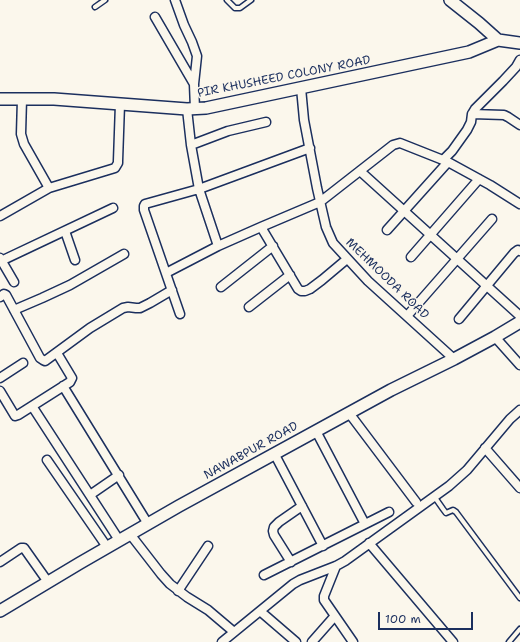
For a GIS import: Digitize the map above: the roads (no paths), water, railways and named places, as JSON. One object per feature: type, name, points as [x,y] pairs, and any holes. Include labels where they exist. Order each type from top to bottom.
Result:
[{"type":"street","points":[[175,0],[197,56],[191,109],[192,145],[199,189],[218,246]]},
{"type":"street","points":[[450,0],[498,40],[520,42]]},
{"type":"street","points":[[156,17],[194,84]]},
{"type":"street","name":"PIR KHUSHEED COLONY ROAD","points":[[0,99],[54,99],[191,109],[206,108],[470,52],[498,40]]},
{"type":"street","points":[[387,230],[445,161],[471,122],[472,114],[475,110],[503,82],[520,60]]},
{"type":"street","name":"MEHMOODA ROAD","points":[[301,88],[304,120],[320,202],[330,238],[368,281],[454,359]]},
{"type":"street","points":[[22,99],[21,134],[24,144],[49,188]]},
{"type":"street","points":[[0,216],[49,188],[115,168],[118,161],[120,104]]},
{"type":"street","points":[[472,114],[504,115],[508,116],[520,125]]},
{"type":"street","points":[[192,145],[228,131],[266,122]]},
{"type":"street","points":[[166,273],[218,246],[320,202],[393,145],[400,143],[445,161],[479,179],[520,204]]},
{"type":"street","points":[[180,314],[144,210],[145,204],[199,189],[310,148]]},
{"type":"street","points":[[360,171],[520,316]]},
{"type":"street","points":[[411,257],[479,179]]},
{"type":"street","points":[[14,282],[1,259],[113,208]]},
{"type":"street","points":[[407,316],[492,219]]},
{"type":"street","points":[[261,227],[298,289],[301,291],[305,291],[322,280],[347,259]]},
{"type":"street","points":[[65,230],[75,260]]},
{"type":"street","points":[[221,287],[273,246]]},
{"type":"street","points":[[459,319],[514,253],[518,250],[520,251]]},
{"type":"street","points":[[14,310],[70,285],[124,254]]},
{"type":"street","points":[[249,306],[290,275]]},
{"type":"street","points":[[0,297],[4,294],[6,295],[43,360],[45,361],[90,328],[123,308],[140,308],[172,290]]},
{"type":"street","name":"NAWABPUR ROAD","points":[[0,611],[119,540],[274,453],[391,390],[454,359],[520,322]]},
{"type":"street","points":[[494,337],[520,365]]},
{"type":"street","points":[[0,391],[15,416],[70,382],[72,378],[57,353]]},
{"type":"street","points":[[0,378],[23,363]]},
{"type":"street","points":[[63,386],[148,524]]},
{"type":"street","points":[[32,406],[119,540]]},
{"type":"street","points":[[223,642],[293,584],[336,566],[433,498],[467,470],[510,419],[520,410]]},
{"type":"street","points":[[349,413],[416,502]]},
{"type":"street","points":[[316,431],[365,524]]},
{"type":"street","points":[[486,448],[520,488]]},
{"type":"street","points":[[274,453],[323,546]]},
{"type":"street","points":[[47,460],[107,547]]},
{"type":"street","points":[[90,495],[119,475]]},
{"type":"street","points":[[291,562],[274,535],[273,530],[279,522],[302,506]]},
{"type":"street","points":[[264,575],[389,512]]},
{"type":"street","points":[[130,534],[161,574],[178,591],[208,610],[234,632]]},
{"type":"street","points":[[369,543],[453,642]]},
{"type":"street","points":[[178,591],[208,546]]},
{"type":"street","points":[[0,562],[21,548],[24,548],[48,582]]},
{"type":"street","points":[[336,566],[324,596],[324,600],[353,642]]},
{"type":"street","points":[[260,611],[296,642]]},
{"type":"street","points":[[312,642],[334,616]]},
{"type":"lane","points":[[94,7],[105,0]]},
{"type":"lane","points":[[227,0],[235,8],[240,8],[251,0]]},
{"type":"lane","points":[[433,498],[436,499],[446,513],[453,510],[456,512],[520,598]]},
{"type":"lane","points":[[509,642],[520,629]]}]
